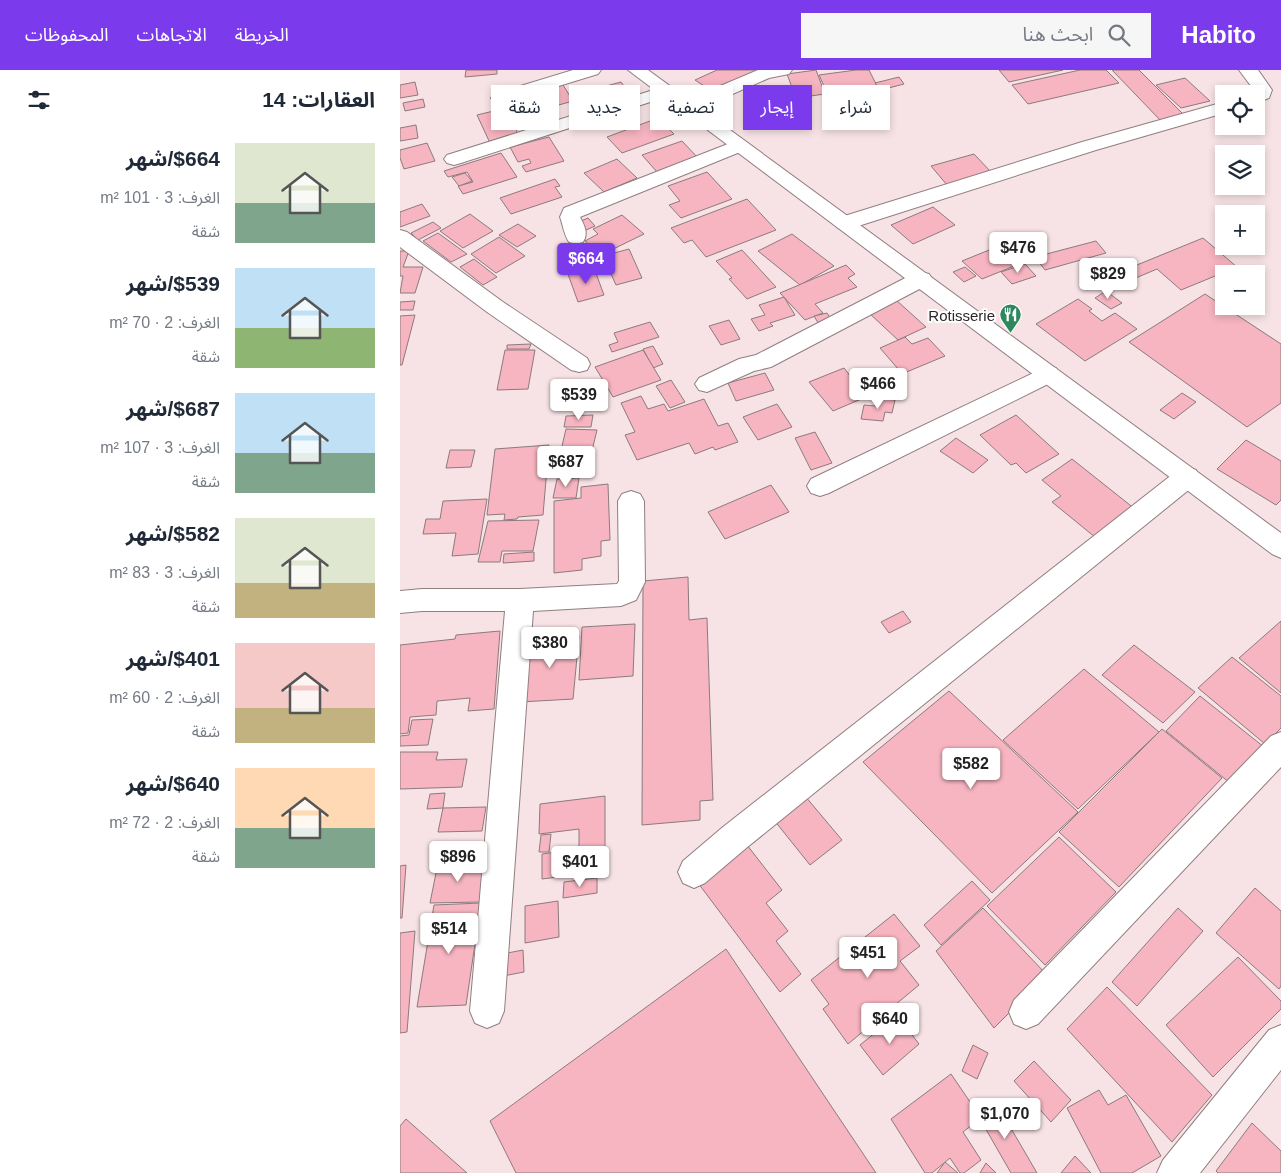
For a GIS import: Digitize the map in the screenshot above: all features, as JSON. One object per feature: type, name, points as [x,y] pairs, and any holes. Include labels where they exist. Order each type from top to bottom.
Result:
[{"type":"street","points":[[543,85],[592,70]]},
{"type":"street","points":[[637,70],[658,85]]},
{"type":"street","points":[[733,87],[764,74],[783,70]]},
{"type":"street","points":[[1248,70],[1260,85]]},
{"type":"street","points":[[454,159],[650,96]]},
{"type":"street","points":[[845,223],[1089,146],[1215,110]]},
{"type":"street","points":[[717,130],[1281,547]]},
{"type":"street","points":[[576,237],[575,228],[570,217],[571,213],[738,146]]},
{"type":"street","points":[[400,237],[495,307],[579,364]]},
{"type":"street","points":[[708,384],[747,365],[763,361],[922,280]]},
{"type":"street","points":[[820,486],[1048,374]]},
{"type":"street","points":[[694,872],[1187,477]]},
{"type":"street","points":[[400,602],[422,600],[520,600],[621,595],[626,592],[632,582],[631,502]]},
{"type":"street","points":[[487,1011],[520,600]]},
{"type":"street","points":[[1026,1012],[1281,746]]},
{"type":"street","points":[[1176,1173],[1281,1042]]},
{"type":"building","points":[[466,70],[497,70],[497,74],[465,77]]},
{"type":"building","points":[[717,70],[757,71],[726,85],[703,85],[695,80]]},
{"type":"building","points":[[816,70],[822,86],[822,94],[812,96],[812,85],[791,85],[787,74]]},
{"type":"building","points":[[869,70],[876,85],[824,85],[819,75]]},
{"type":"building","points":[[999,70],[1063,70],[1009,82]]},
{"type":"building","points":[[1080,70],[1106,70],[1119,83],[1028,104],[1012,85]]},
{"type":"building","points":[[1112,70],[1139,70],[1184,115],[1161,121]]},
{"type":"building","points":[[899,77],[904,84],[890,88],[890,85],[877,85],[875,83]]},
{"type":"building","points":[[1185,78],[1210,101],[1181,108],[1156,85]]},
{"type":"building","points":[[415,82],[418,95],[400,98],[400,85]]},
{"type":"building","points":[[621,82],[623,85],[610,85]]},
{"type":"building","points":[[563,85],[569,95],[569,102],[559,105],[559,86]]},
{"type":"building","points":[[423,99],[425,107],[405,111],[403,103]]},
{"type":"building","points":[[491,112],[491,130],[516,130],[519,136],[490,143],[477,115]]},
{"type":"building","points":[[650,121],[650,130],[670,130],[674,134],[622,153],[607,137],[626,130],[640,130],[640,125]]},
{"type":"building","points":[[416,125],[418,138],[400,141],[400,128]]},
{"type":"building","points":[[549,137],[564,161],[526,172],[522,166],[531,163],[529,159],[518,162],[510,147]]},
{"type":"building","points":[[682,141],[698,158],[657,172],[642,155]]},
{"type":"building","points":[[427,143],[435,161],[404,169],[400,158],[400,150]]},
{"type":"building","points":[[501,153],[517,177],[463,194],[458,186],[473,182],[467,172],[448,177],[444,171]]},
{"type":"building","points":[[974,154],[991,172],[947,185],[931,166]]},
{"type":"building","points":[[617,159],[637,178],[604,192],[584,173]]},
{"type":"building","points":[[707,172],[732,199],[681,218],[669,205],[680,201],[668,186]]},
{"type":"building","points":[[465,173],[472,181],[459,186],[452,177]]},
{"type":"building","points":[[555,179],[560,186],[555,187],[562,197],[511,214],[500,198]]},
{"type":"building","points":[[747,199],[776,230],[706,257],[692,240],[684,243],[671,228]]},
{"type":"building","points":[[422,204],[430,216],[400,227],[400,212]]},
{"type":"building","points":[[933,207],[955,225],[913,244],[891,225]]},
{"type":"building","points":[[470,214],[493,231],[463,248],[440,231]]},
{"type":"building","points":[[622,215],[644,234],[601,255],[585,241],[598,234],[593,229]]},
{"type":"building","points":[[588,218],[595,226],[584,231],[576,223]]},
{"type":"building","points":[[433,222],[441,228],[418,240],[411,233]]},
{"type":"building","points":[[518,224],[536,236],[517,247],[499,235]]},
{"type":"building","points":[[438,233],[467,254],[451,262],[423,241]]},
{"type":"building","points":[[792,234],[834,266],[800,285],[758,251]]},
{"type":"building","points":[[499,237],[525,256],[496,273],[471,254]]},
{"type":"building","points":[[1203,238],[1215,248],[1215,255],[1223,255],[1235,265],[1215,265],[1215,276],[1181,290],[1157,269],[1131,280],[1126,275],[1136,270],[1132,267]]},
{"type":"building","points":[[1096,241],[1106,253],[1045,270],[1035,257]]},
{"type":"building","points":[[1004,244],[1024,262],[982,279],[962,261]]},
{"type":"building","points":[[629,249],[642,278],[616,285],[603,256]]},
{"type":"building","points":[[742,250],[776,287],[747,299],[729,279],[732,278],[716,261]]},
{"type":"building","points":[[400,251],[409,251],[403,267],[423,267],[415,293],[400,293],[403,276],[400,276]]},
{"type":"building","points":[[474,259],[497,277],[483,285],[460,267]]},
{"type":"building","points":[[1025,264],[1036,276],[1012,284],[1001,272]]},
{"type":"building","points":[[846,265],[855,274],[848,278],[857,287],[815,304],[823,313],[805,320],[780,293]]},
{"type":"building","points":[[965,267],[976,276],[964,282],[953,272]]},
{"type":"building","points":[[594,268],[604,295],[578,302],[568,274]]},
{"type":"building","points":[[1106,291],[1122,303],[1111,309],[1095,298]]},
{"type":"building","points":[[1205,294],[1215,301],[1215,315],[1237,315],[1281,344],[1281,403],[1247,427],[1129,342]]},
{"type":"building","points":[[784,297],[795,315],[770,323],[773,326],[759,331],[751,319],[765,315],[759,305]]},
{"type":"building","points":[[1078,299],[1092,309],[1089,311],[1102,321],[1115,313],[1137,329],[1085,361],[1036,324]]},
{"type":"building","points":[[896,300],[926,327],[898,340],[869,313]]},
{"type":"building","points":[[415,301],[413,310],[400,310],[400,302]]},
{"type":"building","points":[[827,313],[833,322],[820,326],[814,316]]},
{"type":"building","points":[[415,315],[402,365],[400,365],[400,316]]},
{"type":"building","points":[[729,320],[740,339],[721,345],[709,326]]},
{"type":"building","points":[[650,322],[659,337],[612,352],[609,345],[618,342],[614,333]]},
{"type":"building","points":[[905,337],[912,344],[928,338],[945,356],[885,381],[882,378],[899,370],[880,348]]},
{"type":"building","points":[[531,344],[529,349],[507,349],[507,345]]},
{"type":"building","points":[[653,346],[663,364],[653,368],[643,349]]},
{"type":"building","points":[[505,350],[535,350],[528,389],[497,390]]},
{"type":"building","points":[[643,350],[661,380],[613,397],[595,367]]},
{"type":"building","points":[[844,368],[852,378],[864,373],[880,391],[833,411],[809,382]]},
{"type":"building","points":[[765,373],[774,390],[736,401],[728,383]]},
{"type":"building","points":[[671,380],[685,402],[670,408],[656,386]]},
{"type":"building","points":[[595,392],[593,405],[560,406],[562,393]]},
{"type":"building","points":[[1182,393],[1196,402],[1174,419],[1160,410]]},
{"type":"building","points":[[641,396],[648,409],[664,404],[668,411],[704,399],[718,426],[728,423],[738,442],[715,450],[713,447],[695,454],[689,443],[637,460],[625,435],[635,432],[621,403]]},
{"type":"building","points":[[877,398],[895,400],[892,413],[885,412],[883,421],[861,419],[864,405],[875,406]]},
{"type":"building","points":[[777,404],[792,427],[758,440],[743,417]]},
{"type":"building","points":[[593,415],[591,427],[564,427],[566,416]]},
{"type":"building","points":[[1016,415],[1059,454],[1026,473],[1016,463],[1011,465],[980,435]]},
{"type":"building","points":[[566,429],[597,430],[589,463],[558,463]]},
{"type":"building","points":[[815,432],[832,463],[811,470],[795,438]]},
{"type":"building","points":[[956,438],[988,460],[973,473],[940,451]]},
{"type":"building","points":[[1246,440],[1281,461],[1281,500],[1276,505],[1217,469]]},
{"type":"building","points":[[549,445],[543,515],[504,520],[505,514],[487,515],[495,449]]},
{"type":"building","points":[[450,450],[475,450],[471,467],[446,468]]},
{"type":"building","points":[[1072,459],[1140,513],[1101,542],[1052,502],[1061,496],[1042,480]]},
{"type":"building","points":[[579,478],[576,498],[553,498],[557,479]]},
{"type":"building","points":[[608,484],[610,540],[601,541],[601,556],[582,559],[582,570],[554,573],[554,501],[581,498],[581,487]]},
{"type":"building","points":[[771,485],[789,512],[725,539],[708,512]]},
{"type":"building","points":[[487,499],[478,554],[452,556],[456,533],[423,534],[426,519],[440,519],[443,501]]},
{"type":"building","points":[[539,520],[533,551],[502,551],[500,562],[478,562],[488,521]]},
{"type":"building","points":[[534,552],[534,561],[503,563],[504,554]]},
{"type":"building","points":[[688,577],[689,620],[707,618],[713,800],[700,801],[700,820],[642,825],[643,581]]},
{"type":"building","points":[[903,611],[911,622],[889,633],[881,622]]},
{"type":"building","points":[[1281,621],[1281,693],[1239,658]]},
{"type":"building","points":[[635,624],[633,676],[579,680],[582,627]]},
{"type":"building","points":[[500,631],[494,709],[468,711],[470,698],[437,701],[436,715],[410,717],[408,733],[400,734],[400,645],[455,639],[456,635]]},
{"type":"building","points":[[579,636],[573,699],[520,702],[528,638]]},
{"type":"building","points":[[1134,645],[1195,692],[1163,723],[1102,675]]},
{"type":"building","points":[[1232,657],[1281,696],[1281,728],[1265,744],[1198,688]]},
{"type":"building","points":[[1084,669],[1159,732],[1078,809],[1003,740]]},
{"type":"building","points":[[949,691],[1078,812],[992,893],[863,762]]},
{"type":"building","points":[[1200,696],[1264,747],[1230,783],[1166,731]]},
{"type":"building","points":[[433,719],[428,745],[400,746],[400,736],[409,735],[412,720]]},
{"type":"building","points":[[1162,729],[1222,778],[1119,887],[1059,832]]},
{"type":"building","points":[[400,752],[438,752],[436,760],[467,759],[462,787],[400,789]]},
{"type":"building","points":[[445,793],[443,808],[427,809],[430,794]]},
{"type":"building","points":[[605,796],[605,871],[542,879],[542,854],[579,849],[579,829],[539,834],[540,804]]},
{"type":"building","points":[[805,796],[842,840],[810,865],[774,820]]},
{"type":"building","points":[[486,807],[482,831],[438,832],[443,808]]},
{"type":"building","points":[[551,834],[549,852],[539,852],[541,835]]},
{"type":"building","points":[[1059,837],[1116,892],[1045,965],[987,906]]},
{"type":"building","points":[[747,845],[782,890],[766,903],[788,931],[776,941],[801,974],[780,992],[698,883]]},
{"type":"building","points":[[486,862],[480,902],[430,903],[438,863]]},
{"type":"building","points":[[406,865],[402,918],[400,918],[400,866]]},
{"type":"building","points":[[597,878],[597,893],[563,898],[564,882]]},
{"type":"building","points":[[972,881],[990,900],[941,945],[924,925]]},
{"type":"building","points":[[1255,888],[1281,911],[1281,986],[1279,989],[1216,933]]},
{"type":"building","points":[[558,901],[559,937],[525,943],[525,906]]},
{"type":"building","points":[[481,903],[466,1005],[417,1007],[434,905]]},
{"type":"building","points":[[983,908],[1047,975],[994,1028],[936,951]]},
{"type":"building","points":[[1178,908],[1203,931],[1137,1006],[1112,982]]},
{"type":"building","points":[[894,914],[920,946],[900,961],[919,985],[848,1044],[823,1009],[829,1004],[811,980]]},
{"type":"building","points":[[415,931],[407,1032],[400,1033],[400,933]]},
{"type":"building","points":[[726,949],[876,1173],[516,1173],[490,1121]]},
{"type":"building","points":[[523,950],[524,972],[498,977],[497,955]]},
{"type":"building","points":[[1238,957],[1281,1001],[1281,1009],[1213,1077],[1166,1025]]},
{"type":"building","points":[[1107,987],[1212,1095],[1172,1142],[1067,1029]]},
{"type":"building","points":[[897,1015],[919,1044],[883,1075],[860,1045]]},
{"type":"building","points":[[973,1045],[988,1053],[977,1079],[962,1071]]},
{"type":"building","points":[[1034,1061],[1071,1100],[1051,1122],[1014,1081]]},
{"type":"building","points":[[951,1074],[981,1118],[963,1132],[981,1160],[964,1173],[960,1173],[950,1158],[932,1173],[925,1173],[891,1119]]},
{"type":"building","points":[[1099,1090],[1108,1105],[1126,1095],[1161,1156],[1132,1173],[1101,1173],[1067,1108]]},
{"type":"building","points":[[995,1101],[1037,1173],[1011,1173],[976,1112]]},
{"type":"building","points":[[406,1119],[467,1173],[400,1173],[400,1126]]},
{"type":"building","points":[[1252,1123],[1281,1151],[1281,1173],[1218,1173],[1216,1171]]},
{"type":"building","points":[[1075,1156],[1091,1173],[1061,1173]]},
{"type":"building","points":[[945,1162],[958,1173],[937,1173]]},
{"type":"building","points":[[986,1163],[996,1173],[980,1173]]},
{"type":"place","name":"Rotisserie","points":[[1011,334]]}]
